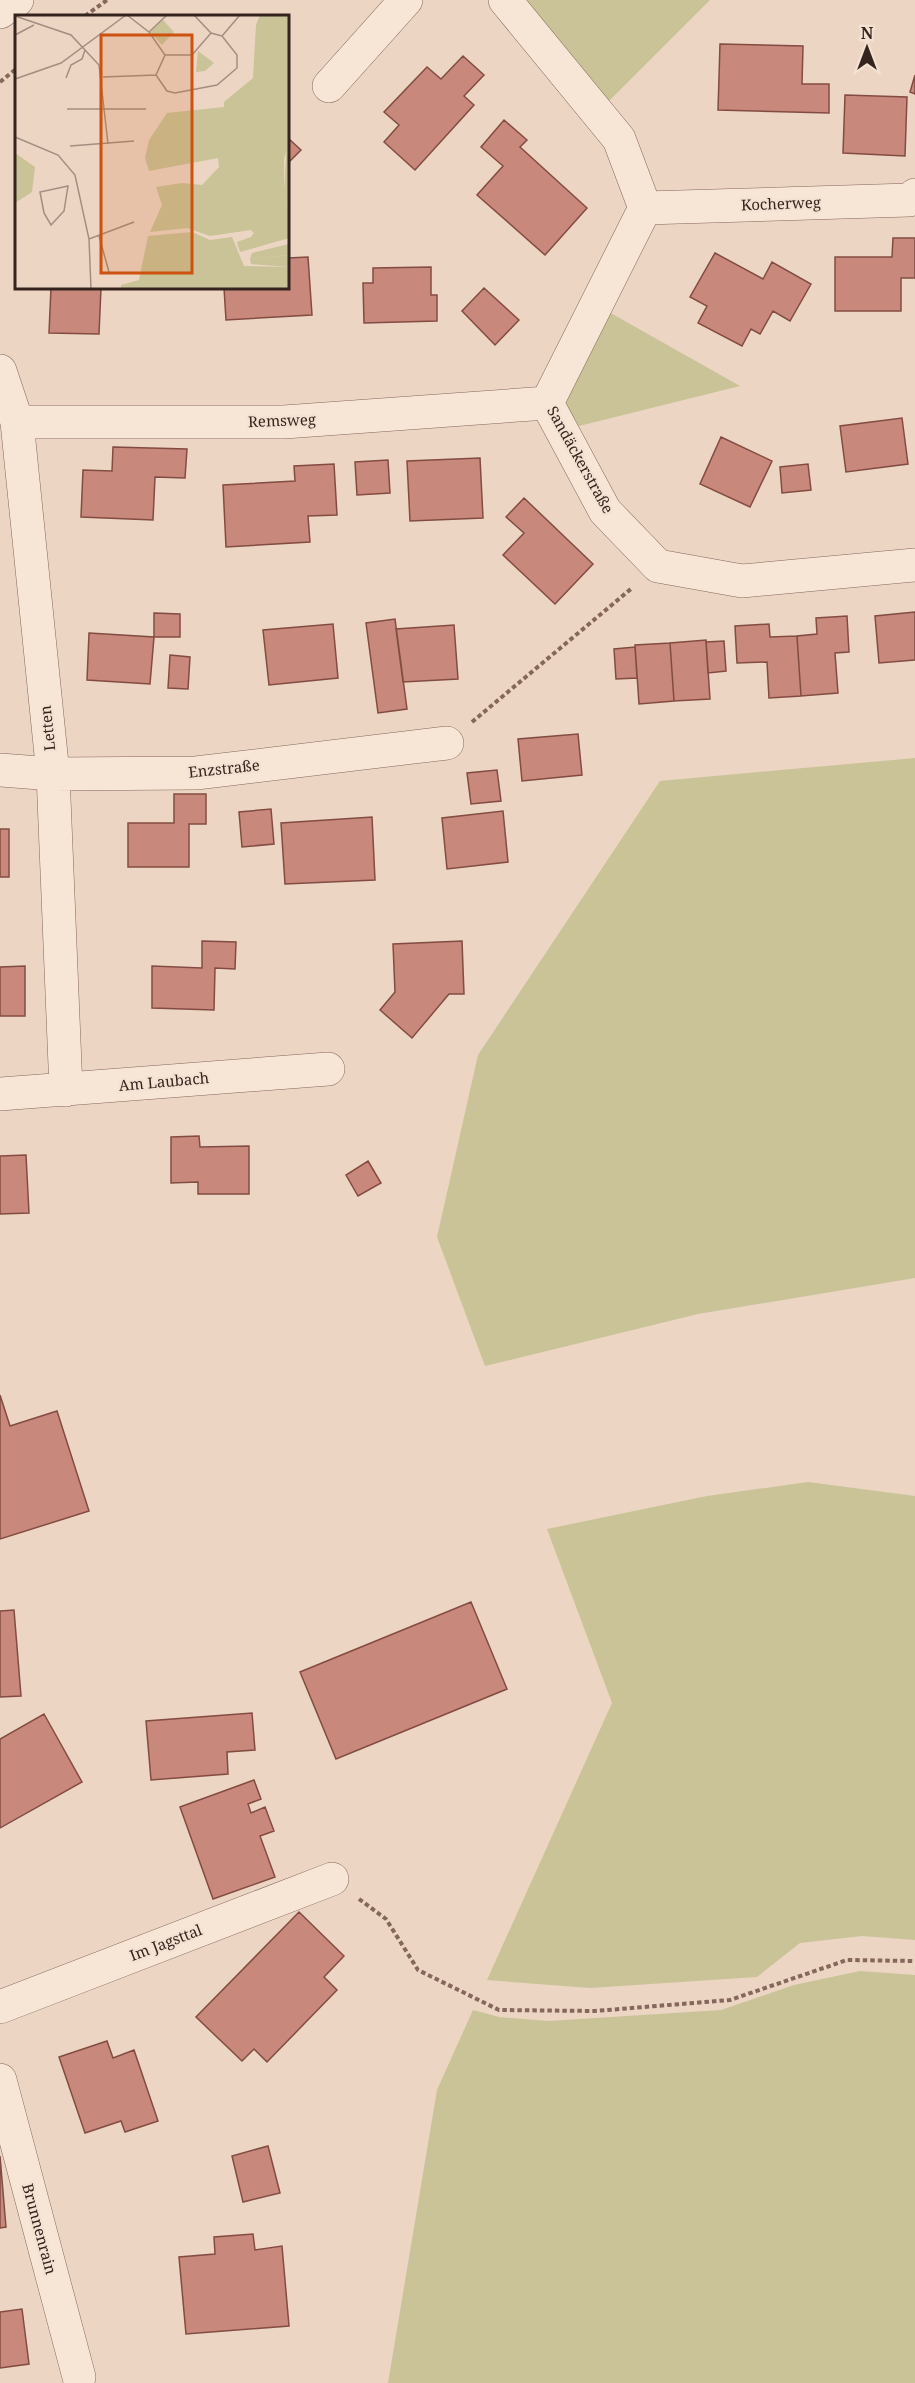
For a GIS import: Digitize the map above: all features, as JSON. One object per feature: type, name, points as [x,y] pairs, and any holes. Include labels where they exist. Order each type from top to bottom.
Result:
[{"type":"street","points":[[0,12],[17,0]]},
{"type":"street","points":[[329,86],[406,0]]},
{"type":"street","points":[[505,0],[619,139],[645,208]]},
{"type":"street","name":"Kocherweg","points":[[645,208],[909,200],[915,195]]},
{"type":"street","name":"Sandäckerstraße","points":[[645,208],[547,403],[605,511],[658,566]]},
{"type":"street","name":"Letten","points":[[0,370],[17,422],[53,774],[66,1090]]},
{"type":"street","name":"Remsweg","points":[[17,422],[284,422],[547,403]]},
{"type":"street","points":[[658,566],[742,581],[915,565]]},
{"type":"street","name":"Enzstraße","points":[[0,770],[53,774],[196,773],[447,743]]},
{"type":"street","name":"Am Laubach","points":[[0,1094],[328,1069]]},
{"type":"street","name":"Im Jagsttal","points":[[0,2007],[332,1879]]},
{"type":"street","name":"Brunnenrain","points":[[0,2080],[79,2377]]},
{"type":"path","points":[[86,15],[107,0]]},
{"type":"path","points":[[0,82],[15,70]]},
{"type":"path","points":[[447,743],[658,566]]},
{"type":"path","points":[[332,1879],[386,1919],[418,1970],[499,2010],[595,2011],[730,2000],[847,1960],[915,1961]]},
{"type":"shaded area","points":[[517,0],[710,0],[607,103]]},
{"type":"shaded area","points":[[607,311],[740,386],[579,426],[564,401]]},
{"type":"shaded area","points":[[915,758],[915,1278],[698,1314],[485,1366],[437,1237],[478,1055],[660,781]]},
{"type":"shaded area","points":[[808,1482],[915,1496],[915,1940],[862,1936],[800,1943],[757,1977],[590,1988],[487,1980],[612,1703],[547,1529],[707,1496]]},
{"type":"shaded area","points":[[860,1971],[915,1975],[915,2383],[388,2383],[437,2090],[473,2010],[499,2017],[549,2021],[721,2010],[794,1985]]},
{"type":"building","points":[[720,44],[803,46],[802,84],[829,84],[829,113],[718,110]]},
{"type":"building","points":[[463,56],[484,75],[464,96],[474,105],[415,170],[384,142],[399,125],[384,112],[427,67],[441,79]]},
{"type":"building","points":[[915,75],[915,94],[910,92]]},
{"type":"building","points":[[845,95],[907,97],[905,156],[843,153]]},
{"type":"building","points":[[504,120],[527,140],[520,147],[587,208],[545,255],[477,195],[503,166],[481,147]]},
{"type":"building","points":[[290,140],[301,150],[290,161]]},
{"type":"building","points":[[893,238],[915,238],[915,278],[901,278],[901,311],[835,311],[835,257],[892,257]]},
{"type":"building","points":[[715,253],[763,279],[772,262],[811,284],[790,321],[773,311],[760,334],[751,329],[742,346],[698,323],[707,306],[690,297]]},
{"type":"building","points":[[308,257],[312,315],[226,320],[224,290],[290,290],[290,258]]},
{"type":"building","points":[[431,267],[431,295],[437,295],[437,321],[364,323],[363,283],[373,283],[373,268]]},
{"type":"building","points":[[484,288],[519,320],[495,345],[462,311]]},
{"type":"building","points":[[51,290],[101,290],[99,334],[49,333]]},
{"type":"building","points":[[902,418],[908,464],[846,472],[840,426]]},
{"type":"building","points":[[721,437],[772,461],[750,507],[700,484]]},
{"type":"building","points":[[113,447],[187,449],[185,478],[155,477],[153,520],[81,517],[83,470],[112,471]]},
{"type":"building","points":[[480,458],[483,518],[410,521],[407,461]]},
{"type":"building","points":[[388,460],[390,493],[357,495],[355,462]]},
{"type":"building","points":[[334,464],[337,515],[308,516],[310,542],[226,547],[223,485],[295,481],[294,466]]},
{"type":"building","points":[[808,464],[811,490],[782,493],[780,467]]},
{"type":"building","points":[[524,498],[593,564],[555,604],[503,555],[524,533],[506,517]]},
{"type":"building","points":[[915,612],[915,660],[879,663],[875,616]]},
{"type":"building","points":[[154,613],[180,614],[180,637],[154,637]]},
{"type":"building","points":[[847,616],[849,652],[835,653],[838,693],[801,696],[797,636],[817,634],[816,618]]},
{"type":"building","points":[[395,619],[407,709],[378,713],[366,623]]},
{"type":"building","points":[[333,624],[338,678],[269,685],[263,630]]},
{"type":"building","points":[[769,624],[770,637],[797,636],[801,696],[769,698],[767,662],[737,663],[735,626]]},
{"type":"building","points":[[454,625],[458,679],[403,682],[396,629]]},
{"type":"building","points":[[89,633],[154,637],[150,684],[87,680]]},
{"type":"building","points":[[706,640],[710,699],[674,701],[670,643]]},
{"type":"building","points":[[724,641],[726,671],[708,673],[706,642]]},
{"type":"building","points":[[670,643],[674,701],[639,704],[635,645]]},
{"type":"building","points":[[635,647],[637,678],[616,679],[614,649]]},
{"type":"building","points":[[170,655],[190,657],[188,689],[168,688]]},
{"type":"building","points":[[578,734],[582,775],[522,781],[518,739]]},
{"type":"building","points":[[497,770],[501,801],[471,804],[467,773]]},
{"type":"building","points":[[174,794],[206,794],[206,824],[189,824],[189,867],[128,867],[128,823],[174,823]]},
{"type":"building","points":[[271,809],[274,844],[242,847],[239,812]]},
{"type":"building","points":[[503,811],[508,862],[447,869],[442,818]]},
{"type":"building","points":[[372,817],[375,880],[285,884],[281,823]]},
{"type":"building","points":[[0,829],[9,829],[9,877],[0,877]]},
{"type":"building","points":[[202,941],[236,942],[235,969],[215,968],[214,1010],[152,1008],[152,966],[202,968]]},
{"type":"building","points":[[462,941],[464,994],[449,994],[412,1038],[380,1010],[395,992],[393,944]]},
{"type":"building","points":[[25,966],[25,1016],[0,1016],[0,967]]},
{"type":"building","points":[[199,1136],[200,1147],[249,1146],[249,1194],[198,1194],[198,1182],[171,1183],[171,1137]]},
{"type":"building","points":[[26,1155],[29,1213],[0,1214],[0,1156]]},
{"type":"building","points":[[368,1161],[381,1183],[358,1196],[346,1175]]},
{"type":"building","points":[[0,1395],[10,1426],[57,1411],[89,1511],[0,1539]]},
{"type":"building","points":[[471,1602],[507,1689],[336,1759],[300,1672]]},
{"type":"building","points":[[14,1610],[21,1696],[0,1697],[0,1611]]},
{"type":"building","points":[[252,1713],[255,1750],[227,1752],[228,1774],[151,1780],[146,1721]]},
{"type":"building","points":[[44,1714],[82,1782],[0,1828],[0,1739]]},
{"type":"building","points":[[254,1780],[261,1799],[248,1804],[251,1813],[265,1807],[274,1831],[260,1836],[275,1877],[213,1899],[180,1807]]},
{"type":"building","points":[[299,1912],[344,1956],[324,1977],[337,1990],[267,2062],[254,2049],[242,2061],[196,2017]]},
{"type":"building","points":[[107,2041],[113,2058],[134,2050],[158,2121],[125,2132],[121,2121],[85,2133],[59,2057]]},
{"type":"building","points":[[268,2146],[280,2193],[243,2202],[232,2156]]},
{"type":"building","points":[[0,2156],[6,2227],[0,2228]]},
{"type":"building","points":[[253,2234],[255,2250],[282,2246],[289,2326],[186,2334],[179,2257],[215,2254],[214,2237]]},
{"type":"building","points":[[22,2309],[29,2364],[0,2368],[0,2312]]}]
